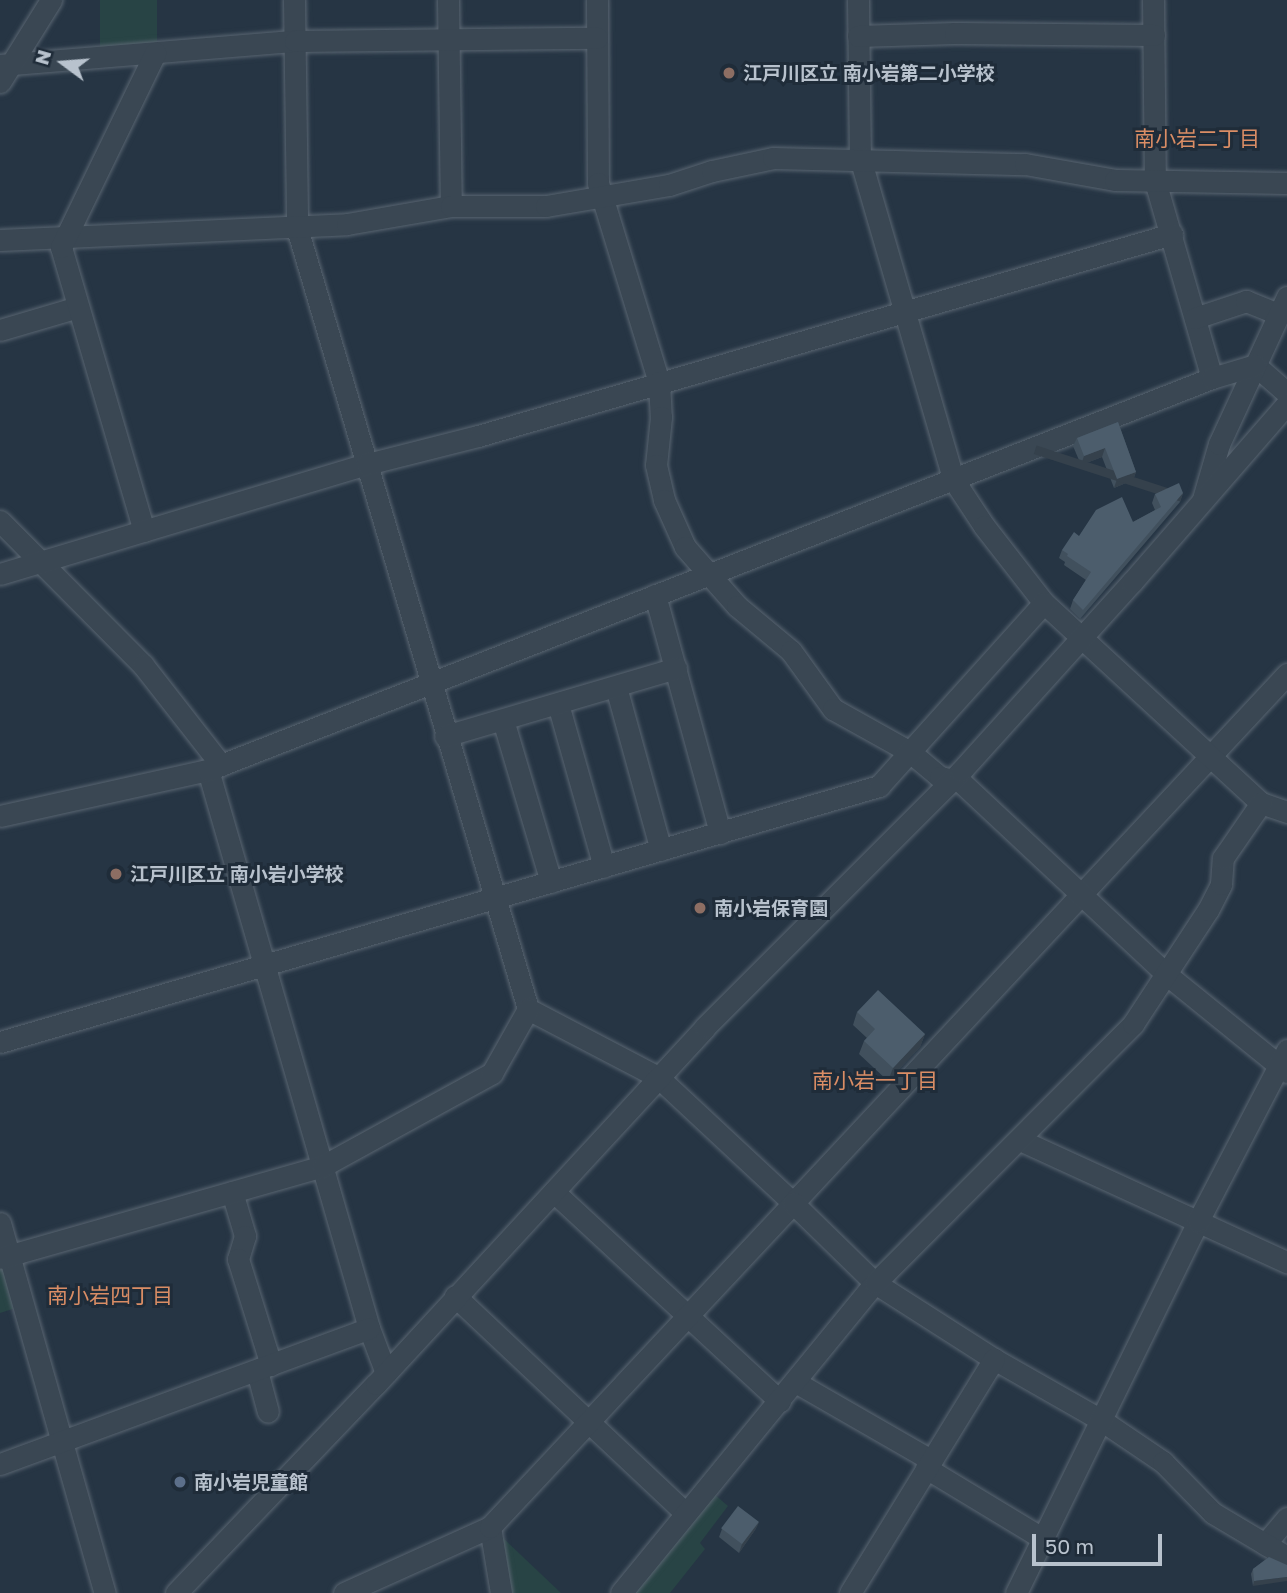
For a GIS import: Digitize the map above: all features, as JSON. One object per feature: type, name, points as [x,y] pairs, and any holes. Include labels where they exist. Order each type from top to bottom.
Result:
[{"type":"street","points":[[3,71],[51,0]]},
{"type":"street","points":[[294,0],[297,228],[445,736],[528,1009],[658,1077],[875,1283],[995,1359],[1101,1420],[1163,1462],[1213,1513],[1287,1557]]},
{"type":"street","points":[[448,0],[451,206]]},
{"type":"street","points":[[597,0],[598,183],[659,382],[661,417],[656,464],[664,500],[685,547],[737,606],[790,651],[833,709],[911,752],[940,777],[961,782],[1166,974],[1284,1062],[1198,1221],[1016,1593]]},
{"type":"street","points":[[858,0],[860,158],[907,311],[953,479],[984,526],[1044,603],[1261,803],[1287,812]]},
{"type":"street","points":[[1153,0],[1156,181],[1212,378]]},
{"type":"street","points":[[858,36],[955,33],[1153,35]]},
{"type":"street","points":[[3,71],[155,53],[295,41],[597,38]]},
{"type":"street","points":[[144,531],[61,247],[155,53]]},
{"type":"street","points":[[0,240],[297,228],[348,224],[451,206],[546,206],[669,185],[712,171],[773,158],[1025,164],[1115,180],[1287,183]]},
{"type":"street","points":[[0,574],[367,464],[478,436],[1172,234]]},
{"type":"street","points":[[1195,318],[1245,301],[1283,306],[1219,443],[1202,503]]},
{"type":"street","points":[[0,330],[78,307]]},
{"type":"street","points":[[0,816],[214,767],[1212,378],[1255,365]]},
{"type":"street","points":[[1255,365],[1287,393]]},
{"type":"street","points":[[176,1593],[386,1373],[658,1077],[951,780],[1202,503],[1287,404]]},
{"type":"street","points":[[0,521],[44,562],[143,665],[214,767],[265,964],[369,1328],[386,1373]]},
{"type":"street","points":[[655,595],[720,833]]},
{"type":"street","points":[[0,1042],[879,786],[1044,603]]},
{"type":"street","points":[[445,736],[676,668]]},
{"type":"street","points":[[344,1593],[490,1527],[1287,674]]},
{"type":"street","points":[[616,687],[662,850]]},
{"type":"street","points":[[558,704],[604,867]]},
{"type":"street","points":[[503,720],[551,882]]},
{"type":"street","points":[[621,1593],[797,1382],[875,1283],[1133,1024],[1221,884],[1223,858],[1261,803]]},
{"type":"street","points":[[5,1257],[323,1166],[492,1073],[528,1009]]},
{"type":"street","points":[[1020,1140],[1287,1262]]},
{"type":"street","points":[[232,1192],[245,1236],[238,1259],[264,1368],[268,1412]]},
{"type":"street","points":[[554,1192],[780,1401]]},
{"type":"street","points":[[0,1223],[5,1257],[65,1443],[105,1593]]},
{"type":"street","points":[[455,1296],[685,1513]]},
{"type":"street","points":[[0,1464],[65,1443],[369,1328]]},
{"type":"street","points":[[850,1593],[995,1359]]},
{"type":"street","points":[[797,1382],[1042,1538]]},
{"type":"street","points":[[1265,1544],[1287,1518]]},
{"type":"street","points":[[490,1527],[501,1593]]},
{"type":"green space","points":[[100,0],[157,0],[157,48],[100,48]]},
{"type":"green space","points":[[6,1262],[19,1307],[0,1313],[0,1264]]},
{"type":"green space","points":[[714,1494],[728,1506],[700,1543],[705,1549],[670,1593],[635,1593]]},
{"type":"green space","points":[[501,1536],[561,1593],[510,1593]]},
{"type":"building","points":[[1118,422],[1136,472],[1117,479],[1105,448],[1084,456],[1077,438]]},
{"type":"building","points":[[1179,483],[1183,493],[1083,610],[1073,600],[1091,572],[1062,550],[1074,532],[1079,536],[1096,510],[1122,497],[1133,522],[1161,507],[1155,494]]},
{"type":"building","points":[[878,990],[925,1034],[893,1068],[864,1041],[875,1029],[857,1012]]},
{"type":"building","points":[[738,1506],[759,1522],[742,1544],[721,1528]]},
{"type":"building","points":[[1269,1557],[1287,1565],[1287,1577],[1254,1581],[1253,1569]]},
{"type":"place","name":"江戸川区立 南小岩第二小学校","points":[[729,73]]},
{"type":"place","name":"江戸川区立 南小岩小学校","points":[[116,874]]},
{"type":"place","name":"南小岩保育園","points":[[700,908]]},
{"type":"place","name":"南小岩児童館","points":[[180,1482]]},
{"type":"district","name":"南小岩二丁目","points":[[1197,138]]},
{"type":"district","name":"南小岩一丁目","points":[[875,1080]]},
{"type":"district","name":"南小岩四丁目","points":[[110,1295]]}]
